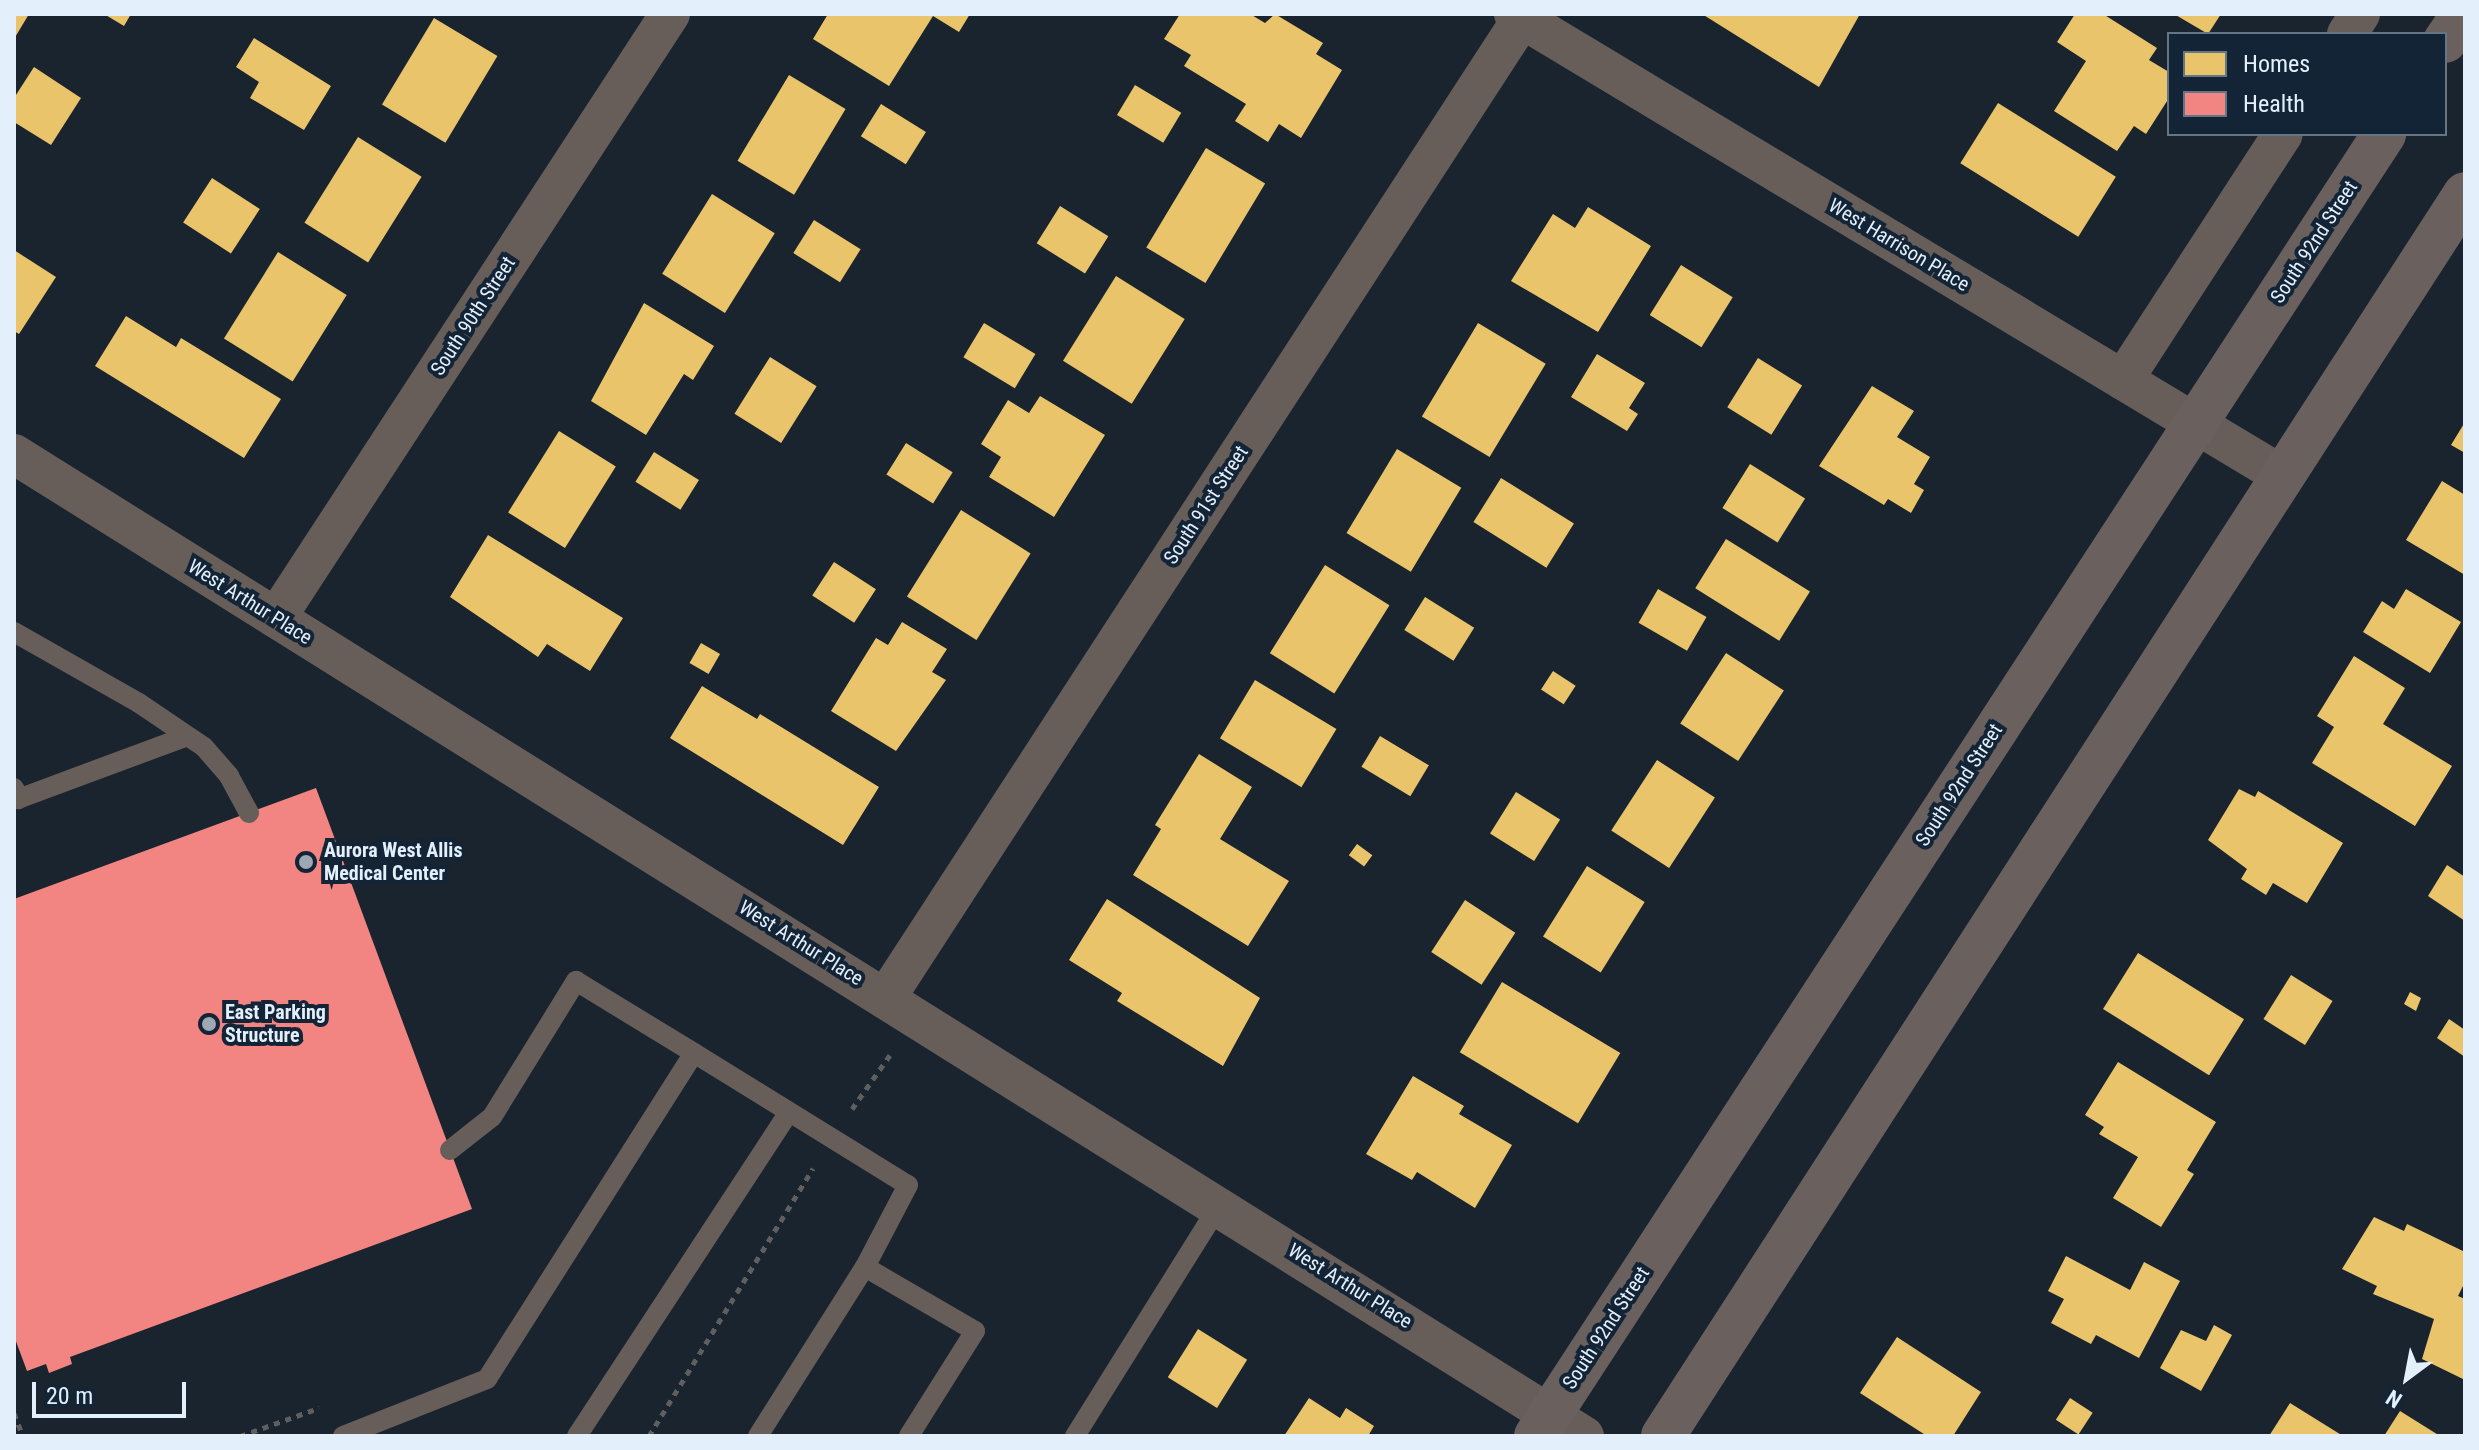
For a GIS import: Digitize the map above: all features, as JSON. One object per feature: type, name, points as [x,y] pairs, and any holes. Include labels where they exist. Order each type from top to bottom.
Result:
[{"type":"street","name":"South 90th Street","points":[[276,618],[670,14]]},
{"type":"street","points":[[2348,32],[2360,14]]},
{"type":"street","points":[[2447,38],[2463,14]]},
{"type":"street","name":"West Harrison Place","points":[[1521,16],[2283,476]]},
{"type":"street","name":"South 91st Street","points":[[903,1006],[1521,16]]},
{"type":"street","points":[[2123,380],[2282,136]]},
{"type":"street","name":"South 92nd Street","points":[[1557,1428],[2194,425],[2383,136]]},
{"type":"street","points":[[1663,1436],[2465,194]]},
{"type":"street","name":"West Arthur Place","points":[[14,454],[1220,1204],[1557,1428]]},
{"type":"lane","points":[[14,632],[187,736],[229,776],[249,813]]},
{"type":"lane","points":[[15,796],[187,736]]},
{"type":"lane","points":[[450,1150],[492,1117],[576,981],[908,1185],[865,1267],[758,1436]]},
{"type":"lane","points":[[343,1436],[487,1379],[694,1053]]},
{"type":"lane","points":[[577,1436],[788,1113]]},
{"type":"lane","points":[[1075,1436],[1220,1204]]},
{"type":"lane","points":[[865,1267],[975,1331],[909,1436]]},
{"type":"path","points":[[649,1436],[831,1139],[903,1006]]},
{"type":"path","points":[[240,1436],[328,1405]]},
{"type":"path","points":[[14,1413],[23,1436]]},
{"type":"building: Homes","points":[[14,14],[29,14],[14,39]]},
{"type":"building: Homes","points":[[104,14],[131,14],[124,26]]},
{"type":"building: Homes","points":[[828,14],[970,14],[959,32],[933,16],[889,86],[813,39]]},
{"type":"building: Homes","points":[[1180,14],[1250,14],[1265,23],[1275,14],[1323,43],[1316,54],[1342,70],[1301,138],[1279,124],[1268,142],[1235,121],[1246,104],[1184,66],[1191,55],[1164,39]]},
{"type":"building: Homes","points":[[1702,14],[1860,14],[1819,87]]},
{"type":"building: Homes","points":[[2075,14],[2103,14],[2157,48],[2149,60],[2167,71],[2167,101],[2146,134],[2134,126],[2117,151],[2054,111],[2086,61],[2057,42]]},
{"type":"building: Homes","points":[[2174,14],[2221,14],[2209,32]]},
{"type":"building: Homes","points":[[434,18],[497,56],[445,143],[382,105]]},
{"type":"building: Homes","points":[[254,38],[331,86],[304,130],[250,98],[259,82],[236,67]]},
{"type":"building: Homes","points":[[34,67],[81,98],[51,145],[14,122],[14,98]]},
{"type":"building: Homes","points":[[789,75],[846,109],[794,195],[737,161]]},
{"type":"building: Homes","points":[[1135,85],[1181,113],[1163,143],[1117,115]]},
{"type":"building: Homes","points":[[1998,103],[2116,177],[2078,237],[1960,163]]},
{"type":"building: Homes","points":[[881,104],[926,132],[906,164],[861,136]]},
{"type":"building: Homes","points":[[358,137],[422,177],[368,262],[304,223]]},
{"type":"building: Homes","points":[[1206,148],[1265,184],[1205,283],[1146,247]]},
{"type":"building: Homes","points":[[212,178],[260,209],[231,253],[183,222]]},
{"type":"building: Homes","points":[[712,194],[775,233],[725,313],[662,274]]},
{"type":"building: Homes","points":[[1060,206],[1108,236],[1085,274],[1037,243]]},
{"type":"building: Homes","points":[[1588,207],[1651,246],[1598,332],[1511,281],[1553,214],[1575,228]]},
{"type":"building: Homes","points":[[814,220],[861,249],[840,282],[793,253]]},
{"type":"building: Homes","points":[[14,250],[56,277],[19,334],[14,331]]},
{"type":"building: Homes","points":[[278,252],[347,295],[293,381],[224,339]]},
{"type":"building: Homes","points":[[1681,265],[1733,297],[1701,347],[1650,315]]},
{"type":"building: Homes","points":[[1116,276],[1185,319],[1132,404],[1063,361]]},
{"type":"building: Homes","points":[[644,303],[714,346],[693,380],[684,374],[646,435],[591,401]]},
{"type":"building: Homes","points":[[126,316],[176,347],[181,338],[281,399],[244,458],[95,366]]},
{"type":"building: Homes","points":[[984,323],[1035,354],[1015,388],[963,357]]},
{"type":"building: Homes","points":[[1478,323],[1546,364],[1490,457],[1422,416]]},
{"type":"building: Homes","points":[[1597,354],[1645,383],[1629,408],[1638,414],[1627,431],[1571,397]]},
{"type":"building: Homes","points":[[770,357],[817,386],[781,443],[734,414]]},
{"type":"building: Homes","points":[[1758,358],[1802,386],[1771,435],[1727,407]]},
{"type":"building: Homes","points":[[1872,386],[1914,411],[1897,437],[1930,457],[1914,484],[1924,490],[1911,513],[1888,499],[1884,505],[1819,466]]},
{"type":"building: Homes","points":[[1040,396],[1105,435],[1054,517],[989,477],[1001,457],[981,444],[1008,400],[1029,413]]},
{"type":"building: Homes","points":[[2465,422],[2465,453],[2451,445]]},
{"type":"building: Homes","points":[[559,431],[616,467],[565,548],[508,512]]},
{"type":"building: Homes","points":[[906,443],[953,472],[933,504],[886,474]]},
{"type":"building: Homes","points":[[1397,449],[1461,488],[1411,572],[1347,533]]},
{"type":"building: Homes","points":[[654,452],[699,480],[680,510],[635,482]]},
{"type":"building: Homes","points":[[1750,464],[1805,498],[1778,543],[1722,508]]},
{"type":"building: Homes","points":[[1501,478],[1574,524],[1546,568],[1473,522]]},
{"type":"building: Homes","points":[[2442,481],[2465,495],[2465,575],[2406,540]]},
{"type":"building: Homes","points":[[961,510],[1031,553],[976,640],[907,597]]},
{"type":"building: Homes","points":[[488,535],[623,618],[590,671],[547,644],[538,657],[450,597]]},
{"type":"building: Homes","points":[[1726,539],[1810,591],[1779,641],[1695,588]]},
{"type":"building: Homes","points":[[834,562],[876,589],[854,623],[812,596]]},
{"type":"building: Homes","points":[[1325,565],[1389,605],[1334,693],[1270,653]]},
{"type":"building: Homes","points":[[1658,589],[1706,617],[1687,651],[1638,623]]},
{"type":"building: Homes","points":[[2406,589],[2461,622],[2430,673],[2363,632],[2382,601],[2394,609]]},
{"type":"building: Homes","points":[[1425,597],[1474,628],[1454,661],[1404,630]]},
{"type":"building: Homes","points":[[902,622],[947,649],[932,672],[946,680],[896,751],[831,711],[876,638],[888,645]]},
{"type":"building: Homes","points":[[701,643],[720,654],[709,674],[690,663]]},
{"type":"building: Homes","points":[[1726,653],[1784,691],[1738,761],[1680,723]]},
{"type":"building: Homes","points":[[2354,656],[2405,688],[2383,724],[2452,766],[2415,826],[2312,763],[2334,727],[2317,716]]},
{"type":"building: Homes","points":[[1553,671],[1576,686],[1564,704],[1541,689]]},
{"type":"building: Homes","points":[[1255,680],[1336,729],[1301,787],[1220,738]]},
{"type":"building: Homes","points":[[702,686],[757,719],[760,714],[879,787],[843,845],[670,738]]},
{"type":"building: Homes","points":[[1380,736],[1429,765],[1410,796],[1361,767]]},
{"type":"building: Homes","points":[[1199,754],[1252,787],[1220,839],[1289,881],[1248,946],[1133,875],[1161,829],[1155,825]]},
{"type":"building: Homes","points":[[1657,760],[1715,798],[1669,868],[1611,830]]},
{"type":"building: Homes","points":[[2239,789],[2255,797],[2258,791],[2343,843],[2307,903],[2273,883],[2266,895],[2241,879],[2247,869],[2208,840]]},
{"type":"building: Homes","points":[[1516,792],[1560,820],[1534,861],[1490,834]]},
{"type":"building: Homes","points":[[1357,844],[1372,855],[1364,866],[1349,855]]},
{"type":"building: Homes","points":[[2447,865],[2465,877],[2465,921],[2428,896]]},
{"type":"building: Homes","points":[[1587,866],[1645,902],[1601,972],[1543,936]]},
{"type":"building: Homes","points":[[1107,899],[1260,998],[1223,1066],[1117,1001],[1122,993],[1069,960]]},
{"type":"building: Homes","points":[[1465,900],[1515,933],[1482,985],[1431,952]]},
{"type":"building: Homes","points":[[2138,953],[2244,1019],[2209,1075],[2103,1009]]},
{"type":"building: Homes","points":[[2291,975],[2333,1001],[2305,1045],[2263,1019]]},
{"type":"building: Homes","points":[[1502,982],[1620,1053],[1578,1123],[1460,1052]]},
{"type":"building: Homes","points":[[2410,992],[2421,998],[2416,1011],[2404,1004]]},
{"type":"building: Homes","points":[[2449,1019],[2465,1030],[2465,1057],[2437,1038]]},
{"type":"building: Homes","points":[[2118,1062],[2216,1122],[2187,1170],[2194,1174],[2161,1227],[2113,1198],[2138,1157],[2099,1134],[2104,1127],[2085,1115]]},
{"type":"building: Homes","points":[[1413,1076],[1464,1106],[1459,1114],[1512,1145],[1475,1208],[1417,1172],[1412,1180],[1366,1154]]},
{"type":"building: Homes","points":[[2374,1217],[2404,1231],[2407,1224],[2465,1252],[2465,1282],[2458,1296],[2465,1299],[2465,1380],[2422,1359],[2434,1319],[2373,1294],[2377,1286],[2342,1269]]},
{"type":"building: Homes","points":[[2066,1256],[2130,1290],[2144,1262],[2180,1281],[2139,1358],[2096,1335],[2091,1344],[2051,1323],[2064,1299],[2048,1291]]},
{"type":"building: Homes","points":[[2214,1325],[2232,1335],[2201,1391],[2160,1368],[2181,1330],[2206,1341]]},
{"type":"building: Homes","points":[[1198,1329],[1247,1360],[1217,1408],[1168,1377]]},
{"type":"building: Homes","points":[[1897,1337],[1981,1392],[1953,1436],[1927,1436],[1860,1393]]},
{"type":"building: Homes","points":[[1309,1398],[1340,1418],[1346,1408],[1374,1426],[1368,1436],[1284,1436]]},
{"type":"building: Homes","points":[[2070,1398],[2093,1413],[2078,1435],[2056,1420]]},
{"type":"building: Homes","points":[[2290,1403],[2343,1436],[2269,1436]]},
{"type":"building: Homes","points":[[2400,1411],[2440,1436],[2384,1436]]},
{"type":"building: Health","name":"East Parking Structure","points":[[316,788],[472,1209],[70,1357],[72,1364],[49,1373],[46,1364],[27,1371],[14,1336],[14,899]]},
{"type":"place","name":"Aurora West Allis Medical Center","points":[[306,862]]},
{"type":"place","name":"East Parking Structure","points":[[209,1024]]}]
